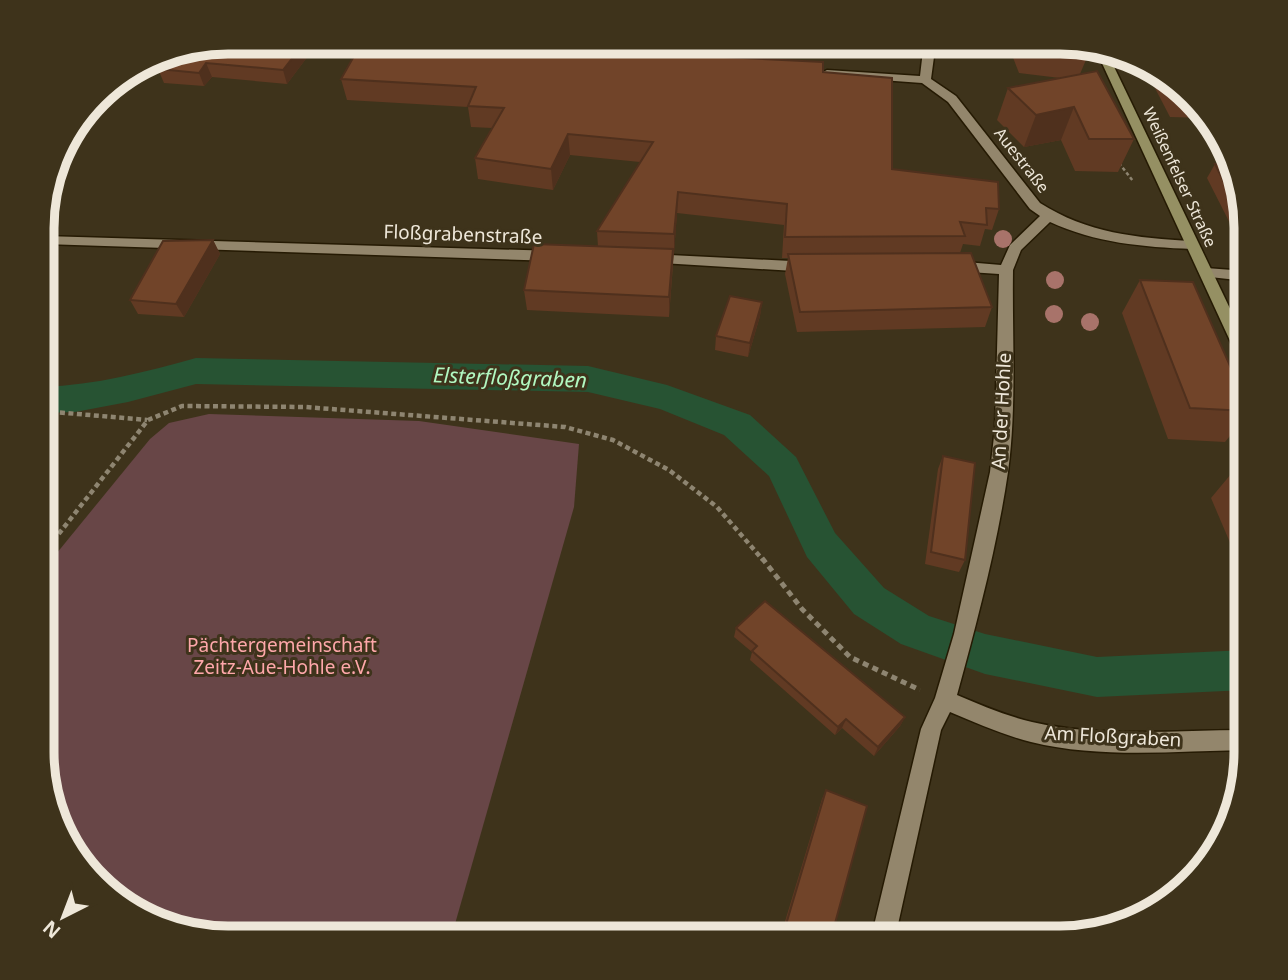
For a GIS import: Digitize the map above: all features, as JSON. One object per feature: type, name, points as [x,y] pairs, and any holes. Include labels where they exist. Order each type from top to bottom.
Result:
[{"type":"street","points":[[817,73],[925,80],[929,70],[930,55]]},
{"type":"street","name":"Weißenfelser Straße","points":[[1105,60],[1234,332]]},
{"type":"street","name":"Auestraße","points":[[925,80],[952,99],[1035,206],[1048,216],[1121,239],[1192,245]]},
{"type":"street","name":"An der Hohle","points":[[886,926],[931,729],[945,700],[964,634],[1002,450],[1006,270],[1015,248],[1048,216]]},
{"type":"street","name":"Floßgrabenstraße","points":[[54,240],[571,257]]},
{"type":"street","points":[[640,259],[825,267]]},
{"type":"street","points":[[940,266],[1006,270]]},
{"type":"street","points":[[1206,273],[1234,275]]},
{"type":"street","name":"Am Floßgraben","points":[[945,700],[1011,727],[1045,735],[1114,740],[1233,740]]},
{"type":"path","points":[[55,539],[148,421],[182,407],[305,407],[565,427],[613,440],[669,470],[717,508],[750,542],[802,609],[850,657],[886,676],[945,700]]},
{"type":"path","points":[[54,411],[148,421]]},
{"type":"green space","name":"Pächtergemeinschaft Zeitz-Aue-Hohle e.V.","points":[[209,414],[419,421],[579,444],[574,507],[455,925],[217,925],[195,922],[162,912],[132,896],[105,875],[90,858],[72,829],[60,797],[55,763],[55,556],[150,439],[169,423]]},
{"type":"building","points":[[217,55],[295,55],[283,70],[206,63],[199,73],[160,69],[195,58]]},
{"type":"building","points":[[355,55],[684,55],[823,62],[823,72],[892,78],[892,169],[998,182],[999,209],[986,208],[987,225],[960,222],[965,236],[785,237],[787,204],[678,192],[674,234],[597,231],[653,142],[568,134],[551,169],[475,158],[504,108],[468,106],[476,87],[341,79]]},
{"type":"building","points":[[1097,71],[1134,139],[1089,139],[1074,107],[1036,115],[1008,88]]},
{"type":"building","points":[[1215,164],[1221,164],[1229,192]]},
{"type":"building","points":[[213,240],[176,304],[130,300],[163,241]]},
{"type":"building","points":[[534,244],[673,249],[669,297],[524,290]]},
{"type":"building","points":[[971,253],[992,307],[800,312],[788,254]]},
{"type":"building","points":[[1140,280],[1193,282],[1234,374],[1234,410],[1190,408]]},
{"type":"building","points":[[730,296],[762,302],[750,343],[716,336]]},
{"type":"building","points":[[943,456],[975,463],[965,560],[931,552]]},
{"type":"building","points":[[765,601],[905,717],[878,747],[846,719],[838,727],[752,651],[757,646],[736,628]]},
{"type":"building","points":[[826,790],[867,806],[834,926],[786,926]]},
{"type":"waterway","name":"Elsterfloßgraben","points":[[54,400],[75,399],[128,389],[196,371],[588,379],[667,398],[737,425],[783,467],[821,545],[869,601],[916,631],[985,654],[1097,677],[1233,671]]}]
